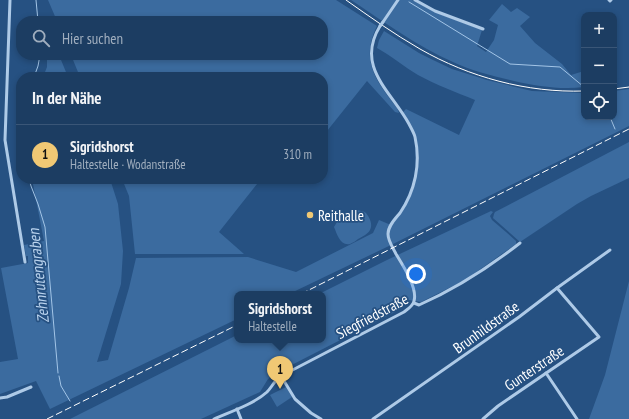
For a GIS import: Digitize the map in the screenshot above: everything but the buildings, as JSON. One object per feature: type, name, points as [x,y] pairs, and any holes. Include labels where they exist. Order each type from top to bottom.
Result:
[{"type":"street","points":[[10,0],[5,140],[25,262]]},
{"type":"street","points":[[398,0],[375,35],[372,48],[372,58],[374,69],[380,82],[403,112],[415,136],[418,156],[416,175],[410,194],[390,226],[388,234],[391,245],[414,289],[414,303]]},
{"type":"street","points":[[415,0],[435,11],[483,30]]},
{"type":"street","points":[[0,140],[5,140]]},
{"type":"street","name":"Siegfriedstraße","points":[[214,419],[259,398],[268,391],[275,381],[281,376],[404,312],[414,303],[419,305],[466,281],[497,261],[520,243]]},
{"type":"street","name":"Brunhildstraße","points":[[373,419],[519,317],[610,250]]},
{"type":"street","name":"Gunterstraße","points":[[483,419],[498,406],[599,337],[557,288]]},
{"type":"street","points":[[546,373],[578,419]]},
{"type":"street","points":[[281,376],[296,399],[311,413],[321,419]]},
{"type":"street","points":[[0,398],[7,397],[31,387]]},
{"type":"street","points":[[237,409],[241,419]]},
{"type":"shaded area","points":[[48,0],[336,0],[377,26],[372,38],[370,60],[377,79],[399,113],[395,112],[367,81],[328,130],[328,72],[78,72],[73,60],[328,60],[328,16],[55,16]]},
{"type":"shaded area","points":[[351,0],[412,0],[435,12],[482,30],[477,46],[486,52],[494,40],[498,25],[489,20],[502,4],[511,12],[517,8],[530,17],[520,26],[535,43],[562,64],[571,75],[581,72],[581,87],[549,87],[514,81],[483,73],[440,56],[388,25]]},
{"type":"shaded area","points":[[384,31],[433,60],[452,69],[487,80],[532,91],[581,93],[581,120],[617,120],[617,91],[629,89],[629,126],[391,245],[295,291],[234,291],[234,320],[50,409],[36,381],[0,394],[0,362],[18,359],[1,268],[28,263],[28,256],[26,256],[24,245],[44,241],[33,184],[112,184],[118,204],[123,251],[121,284],[97,362],[108,360],[136,258],[248,257],[296,272],[373,233],[379,220],[391,225],[410,194],[416,175],[415,136],[403,112],[406,109],[459,135],[475,100],[418,75],[377,48]]},
{"type":"shaded area","points":[[47,60],[61,60],[66,72],[45,72]]},
{"type":"shaded area","points":[[629,142],[629,178],[577,204],[520,242],[493,218],[495,212]]},
{"type":"shaded area","points":[[124,184],[257,184],[219,232],[244,254],[135,254],[129,196]]},
{"type":"shaded area","points":[[357,210],[366,213],[371,222],[371,228],[366,234],[353,243],[344,243],[339,239],[334,227],[337,222]]},
{"type":"shaded area","points":[[491,211],[493,212],[490,216],[492,220],[516,241],[516,244],[465,280],[421,302],[409,300],[395,312],[278,372],[268,379],[260,392],[201,419],[70,419],[234,337],[234,343],[326,343],[325,291]]},
{"type":"shaded area","points":[[629,281],[629,419],[589,419],[605,375]]},
{"type":"shaded area","points":[[286,387],[292,397],[277,407],[270,395]]},
{"type":"waterway","name":"Zehnrutengraben","points":[[36,0],[38,16]]},
{"type":"waterway","points":[[409,2],[510,64],[560,67],[581,84]]},
{"type":"waterway","name":"Zehnrutengraben","points":[[36,72],[39,60]]},
{"type":"waterway","points":[[611,120],[615,129]]},
{"type":"waterway","name":"Zehnrutengraben","points":[[30,184],[45,227],[58,373]]},
{"type":"waterway","name":"Zehnrutengraben","points":[[59,376],[61,386],[70,401]]},
{"type":"tram line","points":[[346,0],[410,43],[458,68],[520,86],[563,91],[581,91]]},
{"type":"tram line","points":[[617,89],[629,87]]},
{"type":"railway","points":[[307,291],[629,129]]},
{"type":"railway","points":[[47,419],[234,326]]},
{"type":"place","name":"Reithalle","points":[[310,215]]},
{"type":"place","name":"Sigridshorst","points":[[280,389]]}]
